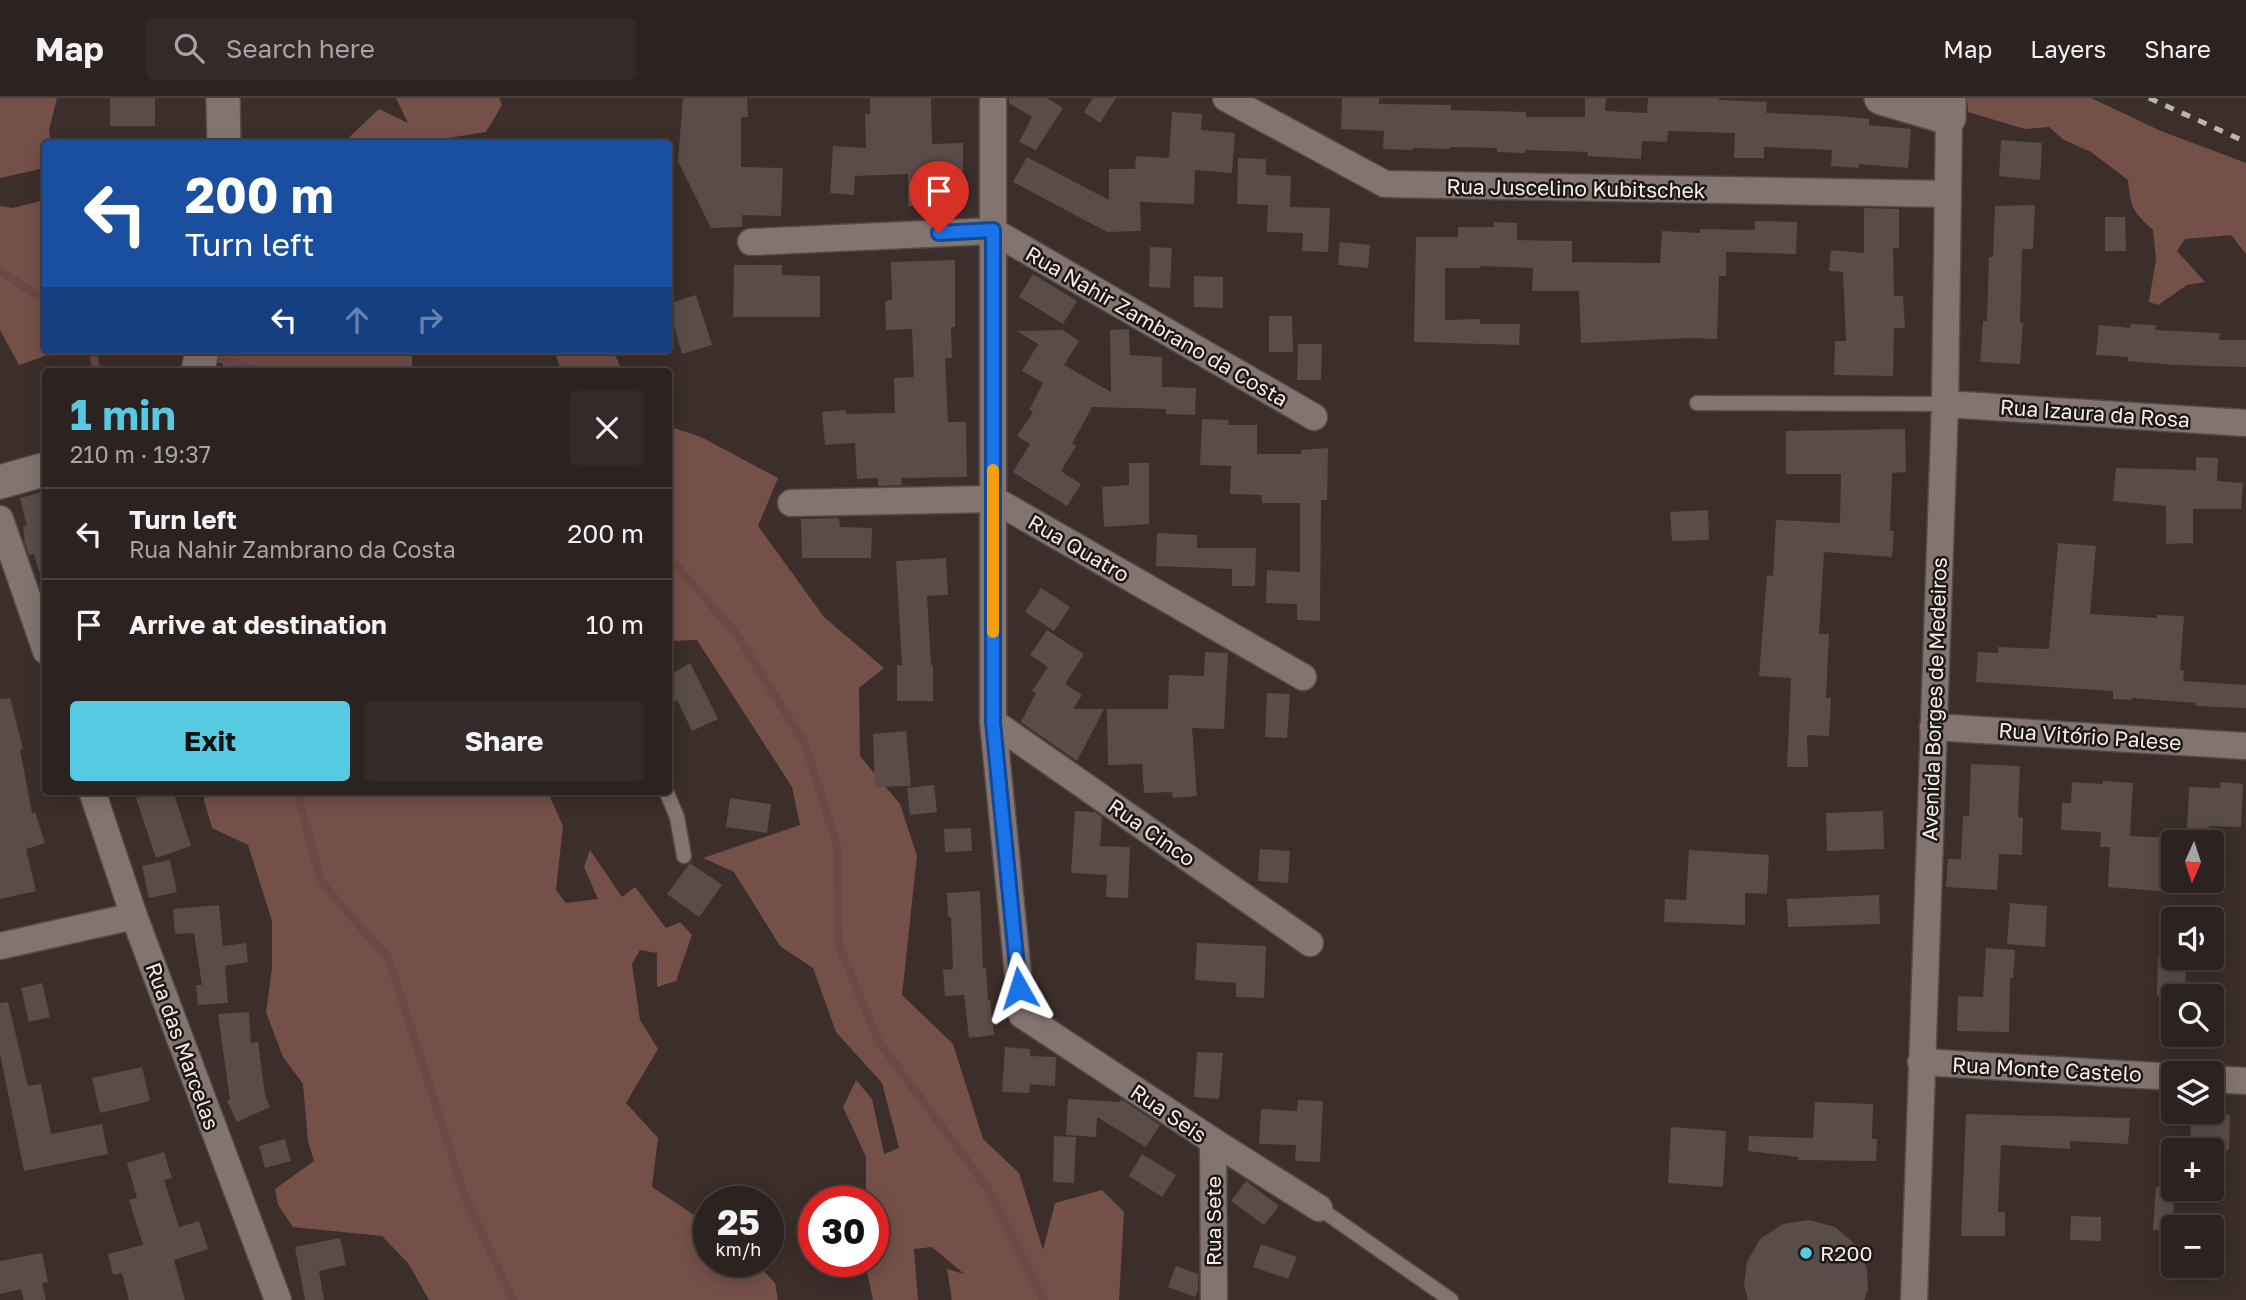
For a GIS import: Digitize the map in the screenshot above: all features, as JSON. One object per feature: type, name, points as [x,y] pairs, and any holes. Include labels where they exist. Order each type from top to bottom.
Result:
[{"type":"street","points":[[223,98],[224,140]]},
{"type":"street","points":[[993,98],[993,722]]},
{"type":"street","name":"Rua Juscelino Kubitschek","points":[[1226,98],[1385,184],[1948,194]]},
{"type":"street","points":[[1881,98],[1949,105]]},
{"type":"street","name":"Avenida Borges de Medeiros","points":[[1913,1300],[1945,404],[1949,105]]},
{"type":"street","points":[[751,242],[993,230]]},
{"type":"street","name":"Rua Nahir Zambrano da Costa","points":[[993,230],[1314,416]]},
{"type":"street","name":"Rua Izaura da Rosa","points":[[1945,404],[2246,423]]},
{"type":"street","points":[[0,482],[42,470]]},
{"type":"street","points":[[791,503],[993,499]]},
{"type":"street","name":"Rua Quatro","points":[[993,499],[1303,677]]},
{"type":"street","points":[[0,519],[42,640]]},
{"type":"street","name":"Rua Cinco","points":[[993,722],[1310,943]]},
{"type":"street","name":"Rua Seis","points":[[993,722],[1022,1015],[1319,1208]]},
{"type":"street","name":"Rua Vitório Palese","points":[[1933,727],[2246,746]]},
{"type":"street","name":"Rua das Marcelas","points":[[93,795],[134,916],[278,1300]]},
{"type":"street","points":[[0,946],[134,916]]},
{"type":"street","name":"Rua Monte Castelo","points":[[1921,1062],[2161,1076]]},
{"type":"street","points":[[2224,1080],[2246,1081]]},
{"type":"street","name":"Rua Sete","points":[[1213,1141],[1214,1300]]},
{"type":"lane","points":[[1697,403],[1945,404]]},
{"type":"lane","points":[[668,795],[677,817],[684,856]]},
{"type":"lane","points":[[1319,1208],[1451,1300]]},
{"type":"shaded area","points":[[0,98],[57,98],[49,130],[51,140],[42,140],[42,169],[0,178]]},
{"type":"shaded area","points":[[396,98],[499,98],[502,105],[486,132],[436,140],[346,140],[379,109],[408,123]]},
{"type":"shaded area","points":[[1967,98],[2091,98],[2161,131],[2246,163],[2246,254],[2231,235],[2185,239],[2177,251],[2205,282],[2187,285],[2158,305],[2149,302],[2156,259],[2153,230],[2134,208],[2128,180],[2091,152],[2064,140],[2049,127],[2025,129],[1968,112]]},
{"type":"shaded area","points":[[42,201],[42,354],[51,354],[19,365],[0,330],[0,206],[13,208]]},
{"type":"shaded area","points":[[226,354],[412,354],[412,368],[222,368]]},
{"type":"shaded area","points":[[555,354],[615,354],[621,368],[560,368]]},
{"type":"shaded area","points":[[672,427],[701,437],[778,478],[758,526],[824,617],[884,668],[859,688],[860,756],[900,804],[917,856],[902,995],[953,1044],[983,1139],[1019,1173],[1043,1250],[1055,1203],[1102,1190],[1124,1212],[1119,1300],[952,1300],[947,1269],[964,1274],[932,1247],[914,1249],[918,1300],[873,1300],[868,1277],[889,1277],[889,1186],[866,1186],[866,1157],[843,1107],[856,1080],[872,1099],[884,1154],[899,1148],[882,1083],[836,1032],[813,968],[780,946],[734,872],[703,858],[800,825],[792,787],[697,640],[672,641]]},
{"type":"shaded area","points":[[205,795],[549,795],[563,826],[556,890],[566,903],[598,899],[584,867],[590,850],[622,897],[635,887],[666,928],[680,922],[692,935],[676,981],[657,987],[657,953],[640,950],[632,964],[640,1020],[658,1049],[626,1103],[658,1138],[652,1187],[693,1214],[693,1277],[769,1277],[775,1283],[778,1300],[429,1300],[408,1263],[382,1236],[293,1227],[278,1205],[275,1189],[314,1161],[308,1141],[303,1084],[283,1057],[266,1012],[272,968],[272,921],[248,845],[212,828],[204,800]]},
{"type":"building","points":[[110,98],[155,98],[155,126],[110,126]]},
{"type":"building","points":[[683,98],[747,98],[748,117],[741,117],[741,167],[783,168],[781,216],[742,215],[742,227],[711,228],[678,161]]},
{"type":"building","points":[[870,98],[931,98],[932,144],[963,143],[963,183],[967,183],[966,207],[908,206],[908,174],[855,176],[854,195],[830,193],[833,146],[866,148],[865,114],[870,114]]},
{"type":"building","points":[[1009,98],[1047,98],[1063,108],[1036,150],[1019,142],[1032,117],[1009,103]]},
{"type":"building","points":[[1093,98],[1116,98],[1100,123],[1084,112]]},
{"type":"building","points":[[1342,98],[1379,98],[1379,104],[1451,105],[1451,110],[1526,112],[1526,117],[1585,117],[1585,98],[1606,98],[1605,111],[1647,113],[1648,98],[1719,98],[1767,102],[1766,113],[1869,119],[1869,125],[1911,129],[1908,168],[1859,164],[1859,168],[1831,166],[1832,150],[1764,147],[1764,158],[1734,158],[1735,133],[1668,131],[1667,142],[1642,141],[1641,159],[1587,156],[1588,152],[1497,152],[1497,148],[1383,149],[1384,131],[1341,129]]},
{"type":"building","points":[[1172,112],[1202,114],[1201,130],[1235,133],[1232,173],[1195,170],[1194,204],[1140,202],[1141,231],[1107,232],[1013,182],[1027,157],[1109,200],[1109,169],[1135,169],[1136,156],[1169,158]]},
{"type":"building","points":[[2001,140],[2042,143],[2040,180],[1999,176]]},
{"type":"building","points":[[1238,158],[1266,159],[1266,175],[1291,176],[1290,207],[1330,208],[1328,252],[1302,251],[1303,233],[1267,232],[1268,205],[1237,204]]},
{"type":"building","points":[[2035,205],[2033,249],[2022,249],[2020,323],[2023,323],[2020,364],[1980,362],[1983,321],[1987,321],[1989,257],[1993,257],[1995,206]]},
{"type":"building","points":[[1864,208],[1899,209],[1899,248],[1893,248],[1894,296],[1903,296],[1905,328],[1894,328],[1893,376],[1834,375],[1835,341],[1846,341],[1843,272],[1829,271],[1831,250],[1864,253]]},
{"type":"building","points":[[2105,217],[2125,217],[2126,251],[2105,251]]},
{"type":"building","points":[[1755,221],[1797,222],[1796,254],[1726,252],[1726,276],[1719,276],[1717,339],[1581,343],[1579,291],[1532,291],[1533,268],[1480,266],[1445,268],[1445,320],[1480,319],[1480,324],[1520,324],[1519,345],[1414,342],[1416,237],[1458,237],[1458,227],[1494,227],[1494,222],[1517,223],[1517,240],[1572,241],[1572,262],[1660,263],[1662,231],[1700,233],[1700,229],[1755,230]]},
{"type":"building","points":[[1340,242],[1370,245],[1368,268],[1338,265]]},
{"type":"building","points":[[1150,247],[1172,248],[1170,288],[1149,287]]},
{"type":"building","points":[[955,260],[952,358],[945,358],[948,422],[966,422],[967,477],[901,478],[902,485],[878,486],[878,478],[857,479],[855,443],[825,445],[822,412],[846,410],[846,414],[895,413],[894,378],[914,377],[912,329],[886,330],[885,301],[892,300],[891,262]]},
{"type":"building","points":[[734,265],[782,265],[782,275],[820,276],[820,317],[733,317]]},
{"type":"building","points":[[1033,274],[1077,301],[1063,324],[1019,297]]},
{"type":"building","points":[[1194,276],[1223,277],[1223,308],[1194,307]]},
{"type":"building","points":[[696,295],[712,345],[682,354],[672,318],[672,303]]},
{"type":"building","points":[[1269,316],[1292,316],[1293,352],[1269,352]]},
{"type":"building","points":[[2131,324],[2156,325],[2155,330],[2220,333],[2219,340],[2246,340],[2246,367],[2175,365],[2096,355],[2099,325],[2130,328]]},
{"type":"building","points":[[1129,329],[1130,355],[1162,357],[1162,387],[1196,388],[1195,415],[1166,414],[1166,409],[1092,407],[1072,444],[1076,446],[1061,471],[1081,484],[1067,506],[1013,472],[1030,444],[1017,436],[1033,412],[1029,410],[1043,383],[1022,371],[1038,344],[1017,331],[1063,330],[1079,341],[1064,365],[1111,392],[1110,330]]},
{"type":"building","points":[[1298,344],[1322,344],[1321,380],[1297,380]]},
{"type":"building","points":[[1202,419],[1229,420],[1228,425],[1257,425],[1257,454],[1301,454],[1301,450],[1328,448],[1327,500],[1321,500],[1320,621],[1297,620],[1297,604],[1266,603],[1267,570],[1300,572],[1300,503],[1262,503],[1262,495],[1230,494],[1231,466],[1200,465]]},
{"type":"building","points":[[1905,429],[1906,472],[1892,473],[1892,557],[1824,552],[1819,634],[1829,634],[1826,698],[1831,698],[1829,736],[1807,735],[1808,767],[1787,767],[1791,678],[1759,676],[1767,575],[1773,576],[1776,520],[1840,523],[1841,474],[1786,474],[1786,431]]},
{"type":"building","points":[[2196,457],[2218,458],[2217,481],[2243,483],[2241,509],[2193,509],[2193,543],[2166,544],[2166,506],[2113,501],[2116,468],[2196,470]]},
{"type":"building","points":[[1129,463],[1149,463],[1149,524],[1104,527],[1102,487],[1129,485]]},
{"type":"building","points":[[42,492],[42,571],[39,571],[34,554],[29,555],[25,544],[23,526],[27,526],[20,498]]},
{"type":"building","points":[[1708,510],[1709,540],[1672,541],[1670,512]]},
{"type":"building","points":[[839,518],[840,527],[872,528],[871,558],[802,558],[801,519]]},
{"type":"building","points":[[1157,533],[1197,535],[1197,548],[1256,548],[1255,586],[1232,586],[1232,569],[1156,566]]},
{"type":"building","points":[[2058,543],[2096,546],[2090,614],[2157,618],[2157,615],[2184,616],[2180,670],[2184,671],[2183,681],[2246,685],[2246,708],[2196,706],[2196,703],[2132,698],[2113,699],[2113,691],[1976,682],[1978,652],[1998,653],[1998,647],[2049,649]]},
{"type":"building","points":[[946,558],[948,595],[927,596],[933,701],[897,701],[897,665],[902,665],[896,561]]},
{"type":"building","points":[[1041,588],[1070,607],[1054,631],[1025,612]]},
{"type":"building","points":[[1047,630],[1084,654],[1065,684],[1082,695],[1073,709],[1104,709],[1077,761],[1021,722],[1036,693],[1032,691],[1048,667],[1030,655]]},
{"type":"building","points":[[1205,652],[1228,653],[1224,729],[1192,728],[1197,796],[1173,798],[1172,792],[1144,793],[1142,764],[1108,765],[1107,709],[1168,709],[1169,675],[1204,676]]},
{"type":"building","points":[[690,663],[718,719],[692,731],[677,700],[672,703],[672,674]]},
{"type":"building","points":[[1267,693],[1290,694],[1287,738],[1265,737]]},
{"type":"building","points":[[10,698],[23,749],[20,750],[32,813],[35,812],[45,843],[26,849],[36,891],[0,899],[0,699]]},
{"type":"building","points":[[906,731],[911,786],[875,787],[873,734]]},
{"type":"building","points":[[1971,764],[2020,766],[2018,817],[2023,818],[2022,855],[1999,854],[1997,890],[1946,887],[1948,859],[1961,859],[1963,816],[1969,816]]},
{"type":"building","points":[[2103,781],[2133,783],[2130,836],[2161,837],[2161,891],[2108,887],[2110,847],[2100,847],[2101,832],[2061,830],[2062,803],[2071,803],[2072,782],[2103,784]]},
{"type":"building","points":[[2221,782],[2243,784],[2241,827],[2209,826],[2209,830],[2187,830],[2189,787],[2220,788]]},
{"type":"building","points":[[934,785],[937,812],[910,815],[907,788]]},
{"type":"building","points":[[147,795],[174,795],[191,846],[156,858],[136,798]]},
{"type":"building","points":[[730,798],[771,804],[767,833],[726,827]]},
{"type":"building","points":[[1075,811],[1095,812],[1102,817],[1100,846],[1130,847],[1128,898],[1106,897],[1107,875],[1071,873]]},
{"type":"building","points":[[1883,811],[1884,849],[1827,851],[1826,813]]},
{"type":"building","points":[[971,828],[972,851],[945,852],[944,829]]},
{"type":"building","points":[[1260,849],[1290,851],[1288,883],[1258,881]]},
{"type":"building","points":[[1689,850],[1769,855],[1767,894],[1745,893],[1745,925],[1664,922],[1665,899],[1686,900]]},
{"type":"building","points":[[170,860],[177,892],[149,898],[142,866]]},
{"type":"building","points":[[690,863],[722,885],[699,917],[667,894]]},
{"type":"building","points":[[980,891],[983,968],[986,968],[994,1035],[969,1038],[964,995],[945,996],[943,970],[953,969],[947,893]]},
{"type":"building","points":[[1879,895],[1880,924],[1788,927],[1787,899]]},
{"type":"building","points":[[2010,903],[2047,906],[2045,947],[2007,944]]},
{"type":"building","points":[[219,905],[223,946],[246,943],[248,962],[225,966],[228,1003],[198,1005],[196,985],[202,985],[194,933],[175,934],[173,909]]},
{"type":"building","points":[[1197,943],[1266,946],[1264,998],[1236,997],[1236,983],[1195,980]]},
{"type":"building","points":[[1986,948],[2015,950],[2013,978],[2010,978],[2009,1032],[1957,1031],[1958,996],[1983,997]]},
{"type":"building","points":[[2158,957],[2161,957],[2161,970],[2186,970],[2185,984],[2161,984],[2161,996],[2157,996]]},
{"type":"building","points":[[42,983],[50,1017],[29,1022],[21,988]]},
{"type":"building","points":[[8,1002],[28,1086],[41,1084],[51,1134],[102,1124],[108,1154],[24,1171],[0,1054],[0,1003]]},
{"type":"building","points":[[249,1012],[251,1043],[258,1042],[265,1095],[270,1107],[237,1122],[227,1101],[230,1100],[218,1014]]},
{"type":"building","points":[[1005,1047],[1030,1049],[1030,1056],[1056,1057],[1055,1086],[1030,1084],[1029,1093],[1002,1092]]},
{"type":"building","points":[[1197,1052],[1223,1053],[1219,1099],[1194,1097]]},
{"type":"building","points":[[142,1067],[150,1101],[100,1113],[92,1078]]},
{"type":"building","points":[[1068,1099],[1120,1102],[1121,1099],[1160,1125],[1146,1147],[1097,1117],[1096,1137],[1066,1135]]},
{"type":"building","points":[[1298,1100],[1323,1101],[1320,1162],[1295,1161],[1296,1145],[1259,1144],[1261,1109],[1297,1111]]},
{"type":"building","points":[[1815,1102],[1873,1104],[1872,1139],[1877,1139],[1876,1161],[1798,1160],[1798,1157],[1748,1151],[1749,1136],[1813,1138]]},
{"type":"building","points":[[1966,1114],[2130,1118],[2128,1144],[2070,1141],[2070,1149],[2001,1145],[1998,1212],[2005,1212],[2005,1236],[1961,1236]]},
{"type":"building","points":[[2224,1115],[2230,1115],[2229,1150],[2224,1150],[2224,1138],[2190,1138],[2191,1124],[2224,1124]]},
{"type":"building","points":[[1671,1127],[1726,1131],[1723,1187],[1668,1183]]},
{"type":"building","points":[[1054,1136],[1076,1137],[1074,1183],[1053,1182]]},
{"type":"building","points":[[285,1139],[291,1161],[265,1168],[259,1146]]},
{"type":"building","points":[[164,1152],[172,1178],[164,1180],[179,1227],[199,1221],[208,1249],[174,1260],[185,1300],[129,1300],[122,1273],[113,1275],[108,1254],[143,1245],[129,1200],[137,1198],[127,1163]]},
{"type":"building","points":[[1142,1154],[1176,1175],[1162,1197],[1129,1176]]},
{"type":"building","points":[[1246,1181],[1279,1206],[1264,1225],[1231,1201]]},
{"type":"building","points":[[2156,1187],[2161,1187],[2161,1201],[2174,1201],[2173,1215],[2161,1215],[2161,1230],[2153,1230]]},
{"type":"building","points":[[2071,1216],[2101,1217],[2101,1241],[2070,1240]]},
{"type":"building","name":"R200","points":[[1809,1220],[1835,1227],[1855,1244],[1867,1268],[1868,1290],[1864,1300],[1748,1300],[1744,1285],[1747,1262],[1760,1239],[1783,1224]]},
{"type":"building","points":[[340,1238],[346,1265],[319,1271],[324,1300],[305,1300],[295,1247]]},
{"type":"building","points":[[1261,1244],[1297,1257],[1288,1279],[1253,1267]]},
{"type":"building","points":[[42,1253],[48,1282],[42,1283],[46,1300],[24,1300],[21,1289],[0,1294],[0,1261]]},
{"type":"building","points":[[1176,1266],[1198,1274],[1195,1297],[1168,1287]]},
{"type":"waterway","points":[[0,271],[42,298]]},
{"type":"waterway","points":[[94,354],[96,368]]},
{"type":"waterway","points":[[208,355],[249,368]]},
{"type":"waterway","points":[[672,563],[737,635],[805,744],[837,845],[839,946],[879,1042],[988,1189],[1044,1300]]},
{"type":"waterway","points":[[298,795],[321,882],[389,959],[465,1197],[513,1300]]},
{"type":"railway","points":[[2149,98],[2246,142]]},
{"type":"slow traffic","points":[[993,470],[993,632]]},
{"type":"place","name":"R200","points":[[1806,1253]]},
{"type":"route","points":[[939,233],[993,230],[993,722],[1019,988]]}]
